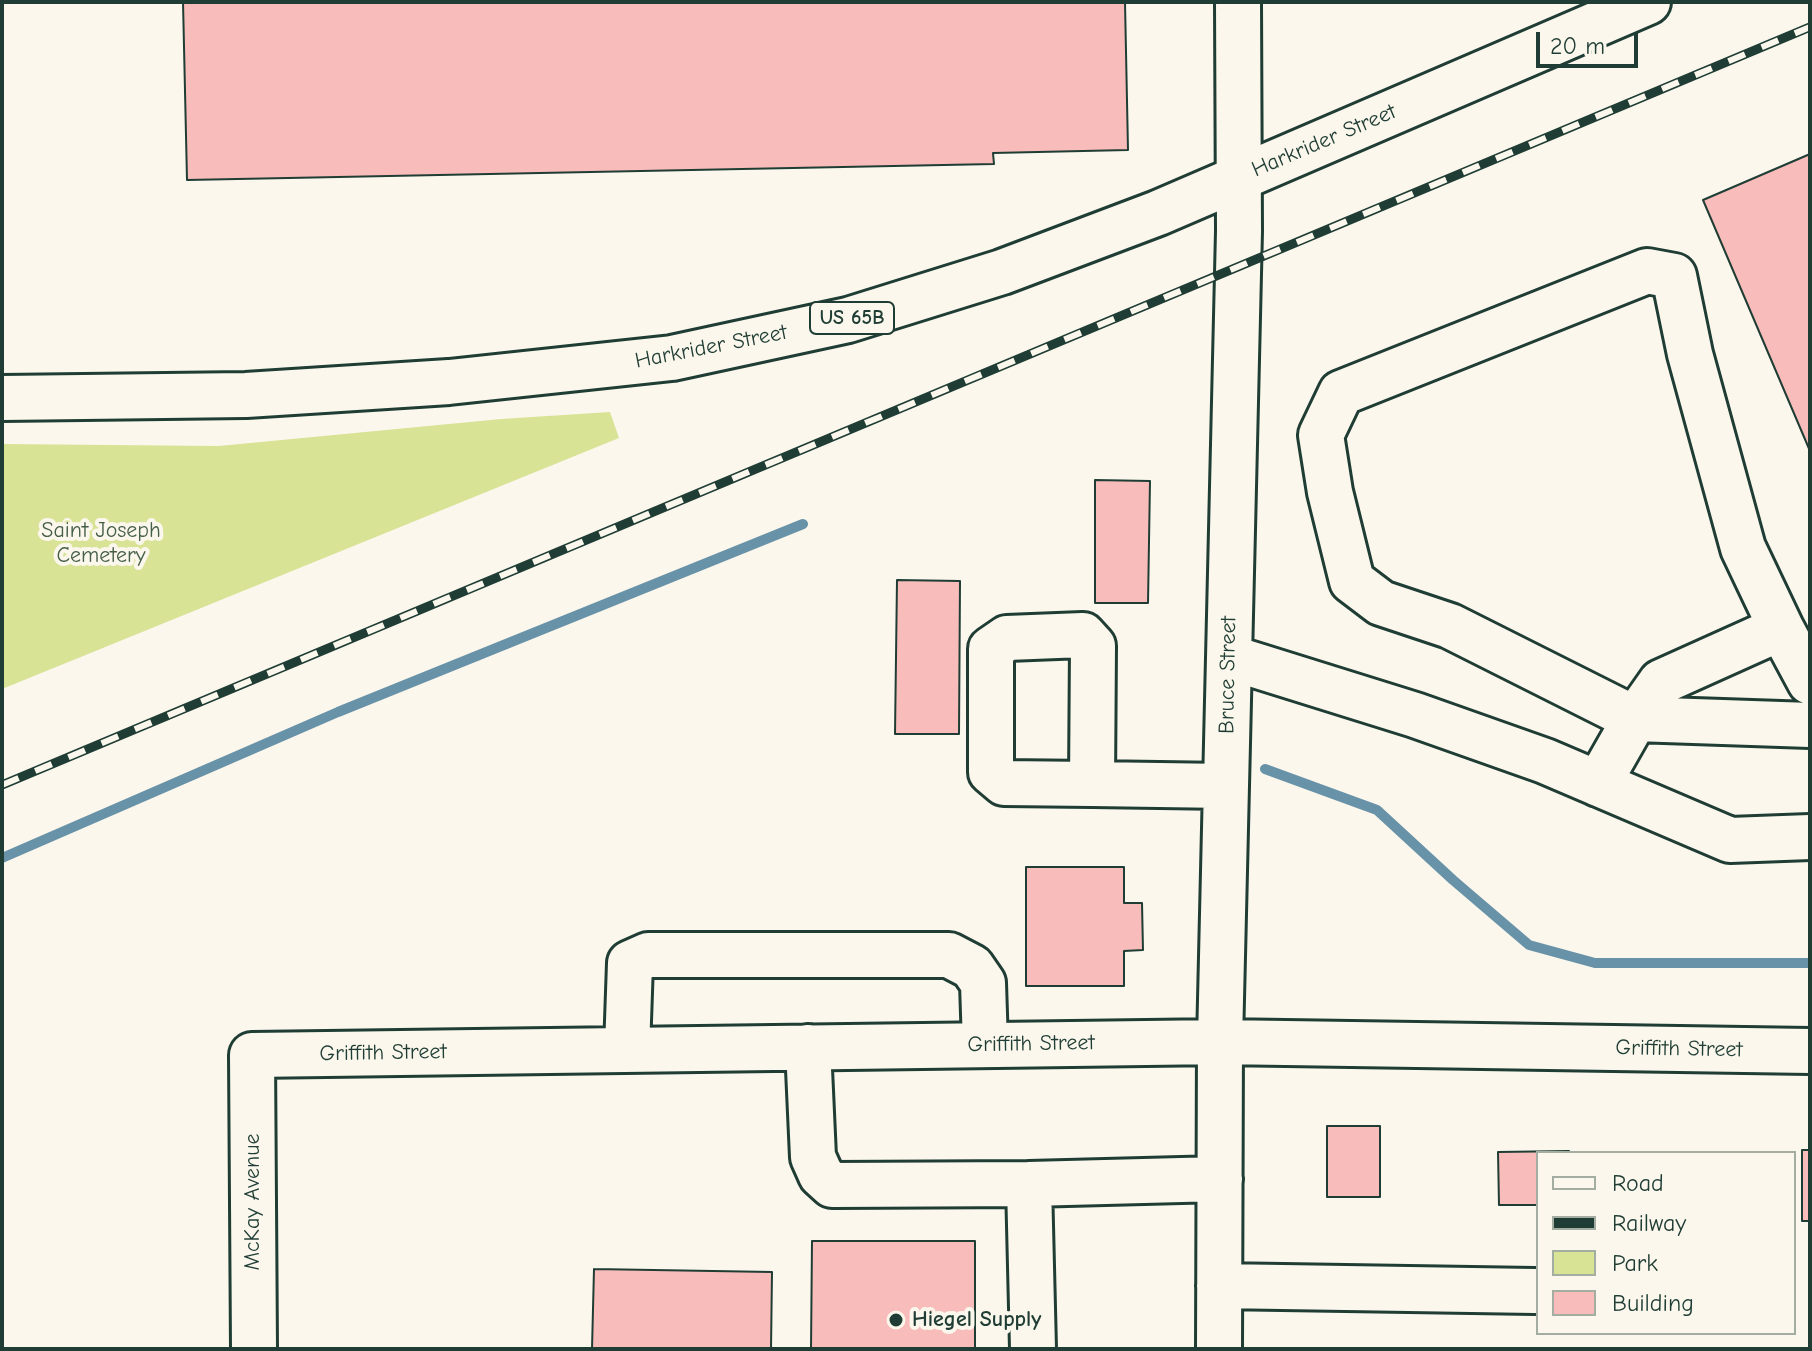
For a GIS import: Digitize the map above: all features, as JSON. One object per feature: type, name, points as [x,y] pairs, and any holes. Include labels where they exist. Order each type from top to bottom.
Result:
[{"type":"street","name":"Bruce Street","points":[[1219,1349],[1220,1042],[1240,178],[1238,2]]},
{"type":"street","name":"Harkrider Street","points":[[2,398],[246,395],[449,382],[672,358],[848,320],[1002,272],[1158,213],[1648,2]]},
{"type":"street","points":[[1810,682],[1743,548],[1690,354],[1674,276],[1647,271],[1341,393],[1321,435],[1330,492],[1352,581],[1381,603],[1450,626],[1635,719],[1810,725]]},
{"type":"street","points":[[1598,784],[1635,719],[1661,682],[1781,628]]},
{"type":"street","points":[[1229,657],[1415,715],[1545,761],[1730,840],[1810,837]]},
{"type":"street","points":[[1092,784],[1226,786]]},
{"type":"street","points":[[627,1050],[630,963],[648,955],[949,955],[972,967],[983,983],[985,1045]]},
{"type":"street","name":"Griffith Street","points":[[252,1055],[1220,1042],[1810,1051]]},
{"type":"street","points":[[808,1047],[813,1157],[821,1175],[832,1185],[1220,1179]]},
{"type":"street","name":"McKay Avenue","points":[[252,1055],[254,1349]]},
{"type":"street","points":[[1029,1184],[1033,1349]]},
{"type":"street","points":[[1219,1286],[1535,1291]]},
{"type":"green space","name":"Saint Joseph Cemetery","points":[[610,412],[619,438],[2,689],[2,444],[219,446],[501,419]]},
{"type":"building","points":[[183,2],[1125,2],[1128,150],[993,153],[994,164],[187,180]]},
{"type":"building","points":[[1810,154],[1810,451],[1703,200]]},
{"type":"building","points":[[1095,480],[1150,481],[1148,603],[1095,603]]},
{"type":"building","points":[[897,580],[960,581],[959,734],[895,734]]},
{"type":"building","points":[[1026,867],[1124,867],[1124,903],[1142,903],[1143,950],[1124,951],[1124,986],[1026,986]]},
{"type":"building","points":[[1327,1126],[1380,1126],[1380,1197],[1327,1197]]},
{"type":"building","points":[[1802,1150],[1810,1150],[1810,1221],[1802,1221]]},
{"type":"building","points":[[1536,1151],[1536,1205],[1499,1205],[1498,1152]]},
{"type":"building","points":[[812,1241],[975,1241],[975,1349],[811,1349]]},
{"type":"building","points":[[594,1269],[772,1272],[771,1349],[592,1349]]},
{"type":"waterway","points":[[2,858],[338,712],[803,524]]},
{"type":"waterway","points":[[1265,769],[1377,810],[1529,945],[1595,963],[1810,963]]},
{"type":"railway","points":[[2,785],[1810,27]]},
{"type":"place","name":"Hiegel Supply","points":[[896,1320]]}]
